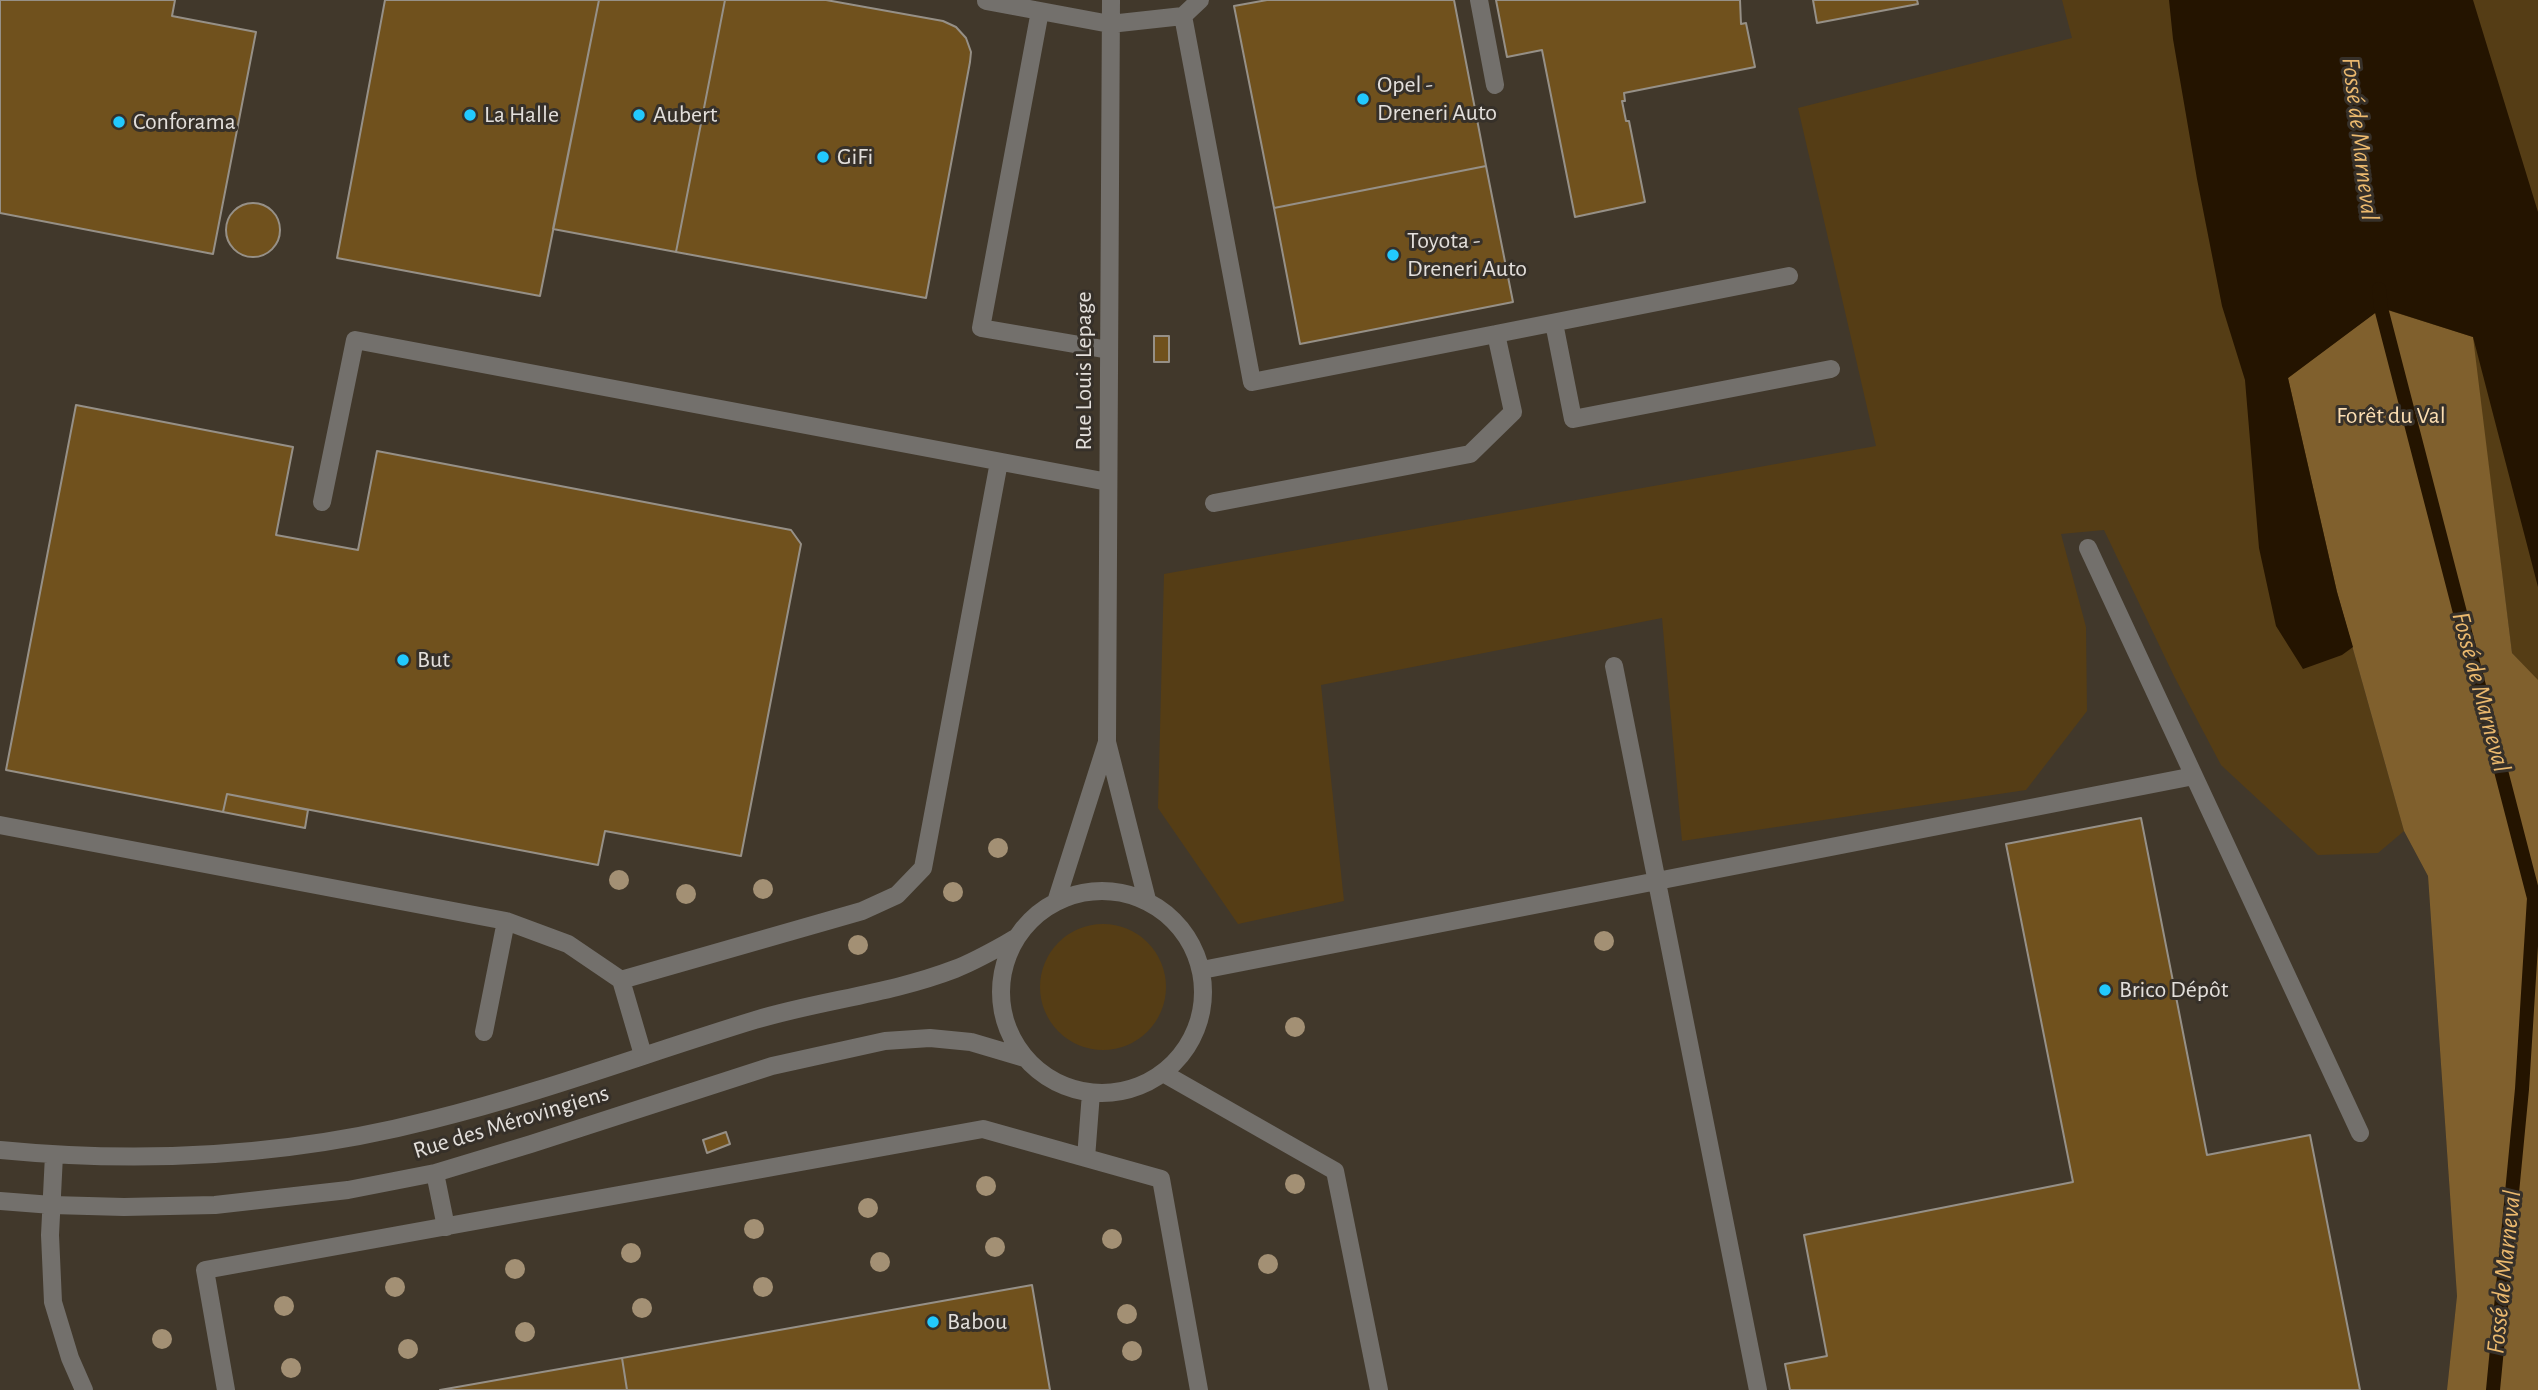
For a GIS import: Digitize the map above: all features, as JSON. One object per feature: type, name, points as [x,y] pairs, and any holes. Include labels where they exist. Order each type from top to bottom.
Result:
[{"type":"street","points":[[985,0],[1110,24],[1183,16],[1200,0]]},
{"type":"street","name":"Rue Louis Lepage","points":[[1111,0],[1107,742],[1146,900]]},
{"type":"street","points":[[1479,0],[1495,85]]},
{"type":"street","points":[[1040,11],[981,328],[1109,350]]},
{"type":"street","points":[[1183,16],[1252,382],[1789,276]]},
{"type":"street","points":[[1554,323],[1573,419],[1831,369]]},
{"type":"street","points":[[1214,503],[1470,454],[1513,412],[1496,334]]},
{"type":"street","points":[[323,502],[355,340],[1108,482]]},
{"type":"street","points":[[621,980],[862,911],[897,895],[923,868],[999,462]]},
{"type":"street","points":[[2088,548],[2360,1133]]},
{"type":"street","points":[[1614,666],[1758,1390]]},
{"type":"street","name":"Rue Louis Lepage","points":[[1056,902],[1107,742]]},
{"type":"street","points":[[1202,970],[2194,776]]},
{"type":"street","points":[[0,825],[506,921],[568,944],[621,980],[643,1055]]},
{"type":"street","points":[[1101,891],[1124,893],[1146,900],[1171,918],[1190,941],[1202,970],[1204,998],[1198,1027],[1184,1052],[1163,1073],[1141,1086],[1116,1092],[1091,1093],[1066,1087],[1025,1058],[1009,1030],[1001,1000],[1004,968],[1016,938],[1034,917],[1056,902],[1078,894],[1101,891]]},
{"type":"street","points":[[484,1032],[506,921]]},
{"type":"street","name":"Rue des Mérovingiens","points":[[0,1150],[130,1158],[210,1155],[340,1140],[443,1117],[519,1096],[759,1019],[917,982],[957,969],[1016,938]]},
{"type":"street","name":"Rue des Mérovingiens","points":[[0,1200],[52,1205],[215,1205],[348,1190],[435,1173],[772,1066],[886,1041],[930,1038],[971,1042],[1025,1058]]},
{"type":"street","points":[[1163,1073],[1335,1171],[1378,1390]]},
{"type":"street","points":[[1086,1158],[1091,1093]]},
{"type":"street","points":[[226,1390],[205,1270],[984,1129],[1161,1179],[1199,1390]]},
{"type":"street","points":[[54,1155],[50,1235],[53,1302],[70,1358],[84,1390]]},
{"type":"street","points":[[435,1173],[446,1227]]},
{"type":"shaded area","points":[[0,0],[2538,0],[2337,592],[2404,831],[2428,876],[2457,1296],[2447,1390],[0,1390]]},
{"type":"green space","points":[[2062,0],[2538,0],[2538,681],[2512,653],[2472,337],[2337,592],[2404,831],[2378,853],[2318,855],[2221,765],[2174,676],[2104,530],[2061,534],[2086,627],[2087,711],[2026,790],[1682,841],[1662,618],[1321,685],[1344,901],[1238,924],[1158,808],[1164,574],[1876,446],[1798,108],[2072,38]]},
{"type":"green space","name":"Forêt du Val","points":[[2381,308],[2473,337],[2512,653],[2538,680],[2538,1390],[2447,1390],[2457,1296],[2428,876],[2404,831],[2337,592],[2288,378]]},
{"type":"green space","points":[[1103,924],[1127,928],[1148,942],[1162,963],[1166,987],[1162,1011],[1148,1032],[1127,1046],[1103,1050],[1079,1046],[1058,1032],[1044,1011],[1040,987],[1044,963],[1058,942],[1079,928]]},
{"type":"water","points":[[2169,0],[2473,0],[2538,212],[2538,587],[2473,337],[2382,308],[2288,378],[2337,592],[2353,647],[2342,655],[2303,669],[2276,626],[2259,548],[2245,380],[2222,306],[2197,179]]},
{"type":"building","name":"Conforama","points":[[0,0],[175,0],[172,16],[256,32],[213,254],[0,213]]},
{"type":"building","name":"La Halle","points":[[385,0],[599,0],[540,296],[337,258]]},
{"type":"building","name":"Aubert","points":[[599,0],[725,0],[676,252],[553,229]]},
{"type":"building","name":"GiFi","points":[[725,0],[826,0],[943,21],[956,27],[966,38],[971,52],[970,62],[926,298],[676,252]]},
{"type":"building","name":"Opel - Dreneri Auto","points":[[1267,0],[1454,0],[1486,166],[1274,208],[1234,6]]},
{"type":"building","points":[[1496,0],[1740,0],[1741,24],[1746,23],[1755,67],[1624,93],[1625,101],[1622,101],[1626,121],[1629,121],[1645,202],[1575,217],[1542,50],[1507,57]]},
{"type":"building","points":[[1813,0],[1917,0],[1918,4],[1817,23]]},
{"type":"building","name":"Toyota - Dreneri Auto","points":[[1486,166],[1513,302],[1300,344],[1274,208]]},
{"type":"building","points":[[253,203],[272,211],[280,230],[272,249],[253,257],[234,249],[226,230],[234,211]]},
{"type":"building","points":[[1154,336],[1169,336],[1169,362],[1154,362]]},
{"type":"building","name":"But","points":[[76,405],[293,447],[276,535],[358,550],[377,451],[791,530],[801,544],[741,856],[605,831],[598,865],[227,794],[223,812],[6,770]]},
{"type":"building","points":[[227,794],[308,810],[305,828],[223,812]]},
{"type":"building","name":"Brico Dépôt","points":[[2141,818],[2207,1155],[2310,1135],[2360,1390],[1790,1390],[1785,1364],[1827,1356],[1804,1235],[2073,1182],[2006,844]]},
{"type":"building","points":[[726,1132],[730,1144],[707,1153],[703,1140]]},
{"type":"building","name":"Babou","points":[[1032,1285],[1050,1390],[627,1390],[622,1358]]},
{"type":"building","points":[[622,1358],[627,1390],[440,1390]]},
{"type":"waterway","name":"Fossé de Marneval","points":[[2379,289],[2381,308],[2534,898],[2522,1089],[2493,1390]]},
{"type":"place","name":"Opel - Dreneri Auto","points":[[1363,99]]},
{"type":"place","name":"La Halle","points":[[470,115]]},
{"type":"place","name":"Aubert","points":[[639,115]]},
{"type":"place","name":"Conforama","points":[[119,122]]},
{"type":"place","name":"GiFi","points":[[823,157]]},
{"type":"place","name":"Toyota - Dreneri Auto","points":[[1393,255]]},
{"type":"place","name":"But","points":[[403,660]]},
{"type":"place","name":"Brico Dépôt","points":[[2105,990]]},
{"type":"place","name":"Babou","points":[[933,1322]]}]
